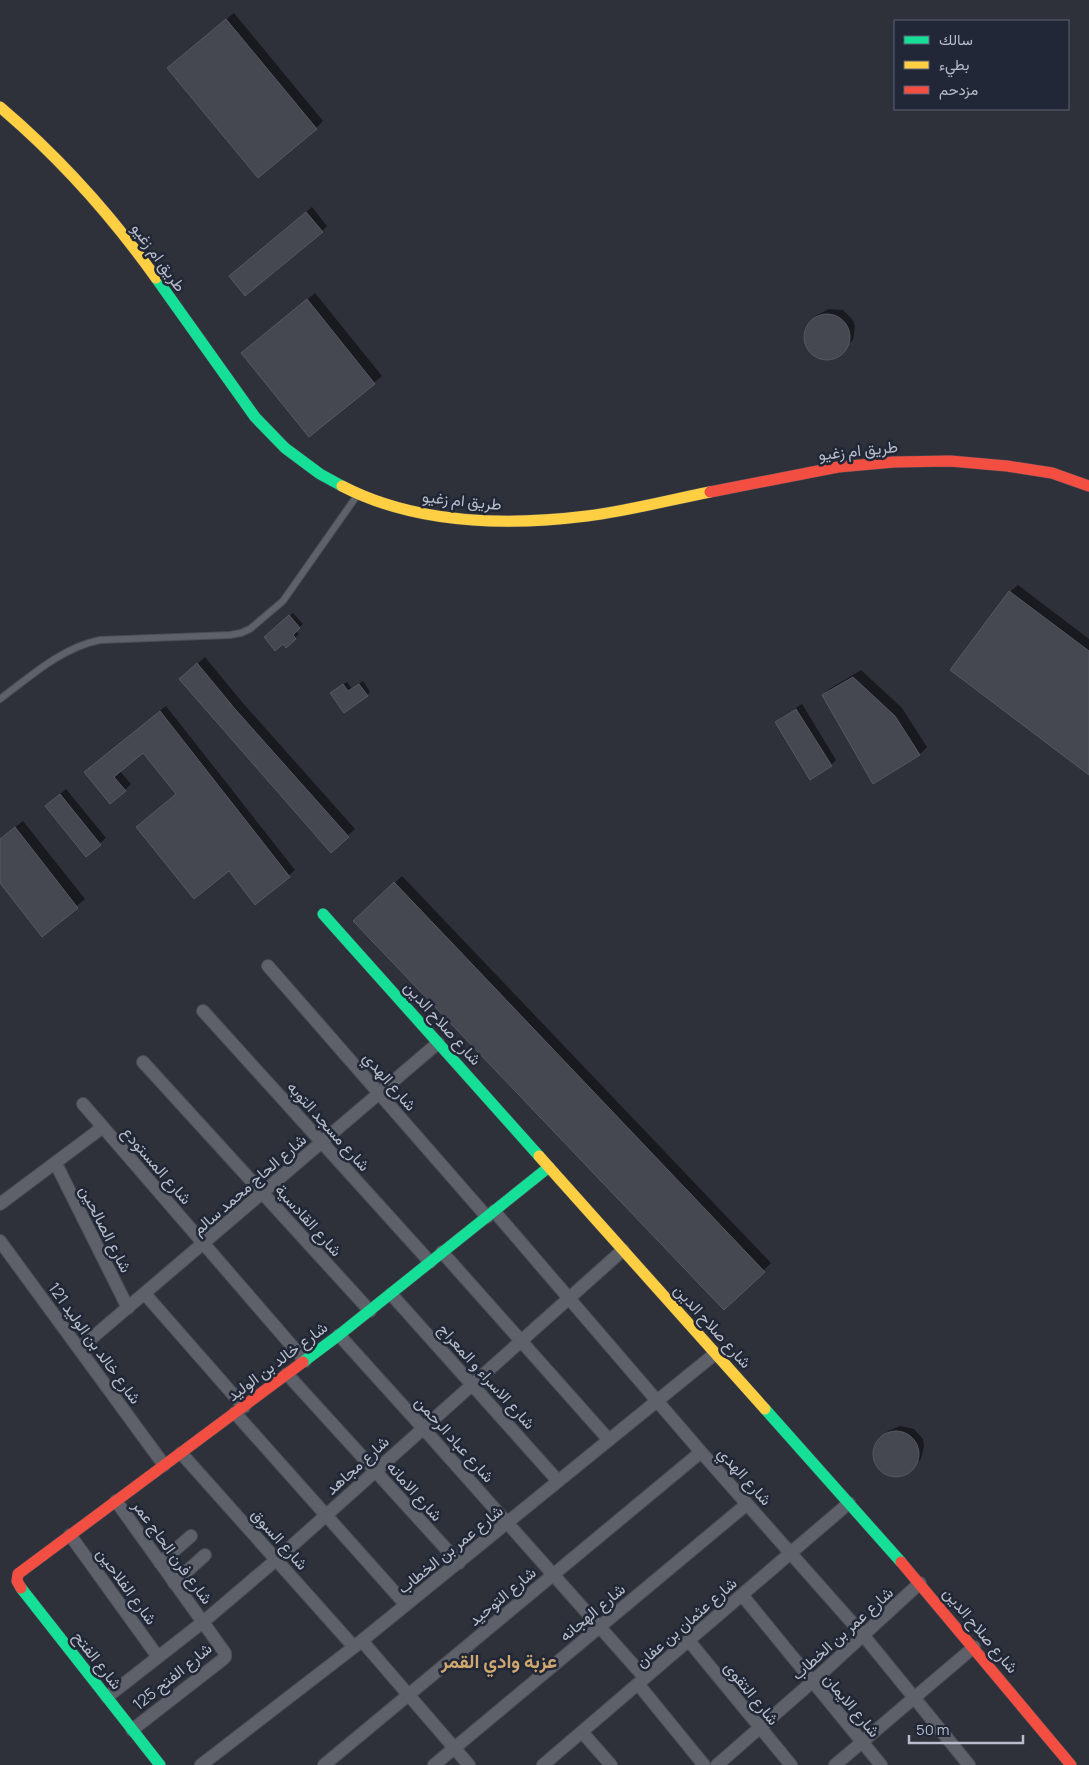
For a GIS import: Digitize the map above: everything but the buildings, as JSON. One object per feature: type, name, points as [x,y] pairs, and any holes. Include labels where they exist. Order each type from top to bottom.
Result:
[{"type":"street","name":"طريق ام زغيو","points":[[0,107],[26,129],[83,187],[129,242],[255,417],[292,453],[320,474],[358,494],[414,512],[472,521],[531,522],[589,516],[838,467],[894,462],[950,461],[1007,466],[1052,473],[1089,486]]},
{"type":"street","name":"شارع صلاح الدين","points":[[323,914],[920,1583],[1070,1765]]},
{"type":"street","name":"شارع الهدي","points":[[268,966],[380,1093],[569,1298],[863,1635],[969,1765]]},
{"type":"street","name":"شارع مسجد التوبه","points":[[203,1011],[430,1262]]},
{"type":"street","name":"شارع الحاج محمد سالم","points":[[79,1350],[438,1043]]},
{"type":"street","name":"شارع القادسية","points":[[143,1062],[370,1311]]},
{"type":"street","name":"شارع المستودع","points":[[83,1104],[305,1360]]},
{"type":"street","points":[[0,1204],[103,1127]]},
{"type":"street","name":"شارع الصالحين","points":[[56,1164],[128,1308]]},
{"type":"street","name":"شارع خالد بن الوليد","points":[[18,1574],[370,1311],[549,1166]]},
{"type":"street","name":"شارع خالد بن الوليد 121","points":[[0,1241],[164,1465]]},
{"type":"street","name":"شارع مجاهد","points":[[106,1697],[203,1622],[276,1560],[623,1250]]},
{"type":"street","points":[[442,1252],[609,1440]]},
{"type":"street","points":[[145,1294],[326,1515],[406,1605]]},
{"type":"street","name":"شارع الاسراء و المعراج","points":[[391,1294],[558,1481]]},
{"type":"street","name":"شارع عباد الرحمن","points":[[338,1335],[599,1627],[642,1681],[704,1765]]},
{"type":"street","name":"شارع عمر بن الخطاب","points":[[201,1765],[358,1644],[716,1353]]},
{"type":"street","name":"شارع الامانه","points":[[287,1374],[459,1563]]},
{"type":"street","name":"شارع التوحيد","points":[[324,1765],[702,1452]]},
{"type":"street","name":"شارع السوق","points":[[181,1453],[276,1560],[409,1694],[469,1765]]},
{"type":"street","name":"شارع فرن الحاج عمر","points":[[116,1501],[203,1622]]},
{"type":"street","name":"شارع الهجانه","points":[[434,1765],[747,1504]]},
{"type":"street","name":"شارع عثمان بن عفان","points":[[543,1765],[849,1504]]},
{"type":"street","name":"شارع الفلاحين","points":[[70,1535],[158,1657]]},
{"type":"street","points":[[160,1563],[191,1536]]},
{"type":"street","points":[[174,1583],[205,1555]]},
{"type":"street","name":"شارع الفتح","points":[[18,1574],[18,1585],[160,1765]]},
{"type":"street","name":"شارع عمر بن الخطاب","points":[[717,1765],[812,1682],[920,1583]]},
{"type":"street","name":"شارع الايمان","points":[[742,1595],[881,1765]]},
{"type":"street","name":"شارع الفتح 125","points":[[132,1730],[225,1657],[224,1649],[203,1622]]},
{"type":"street","name":"شارع التقوى","points":[[689,1641],[791,1765]]},
{"type":"street","points":[[835,1765],[974,1648]]},
{"type":"street","points":[[582,1732],[611,1765]]},
{"type":"lane","points":[[0,698],[61,654],[86,643],[100,640],[230,635],[241,634],[250,629],[283,601],[358,494]]},
{"type":"traffic: fast","points":[[156,278],[255,417],[285,448],[320,474],[342,486]]},
{"type":"traffic: fast","points":[[323,914],[539,1156]]},
{"type":"traffic: fast","points":[[303,1362],[549,1167]]},
{"type":"traffic: fast","points":[[765,1409],[901,1562]]},
{"type":"traffic: fast","points":[[21,1588],[160,1765]]},
{"type":"traffic: slow","points":[[0,107],[63,166],[102,209],[156,278]]},
{"type":"traffic: slow","points":[[342,486],[371,499],[401,509],[431,515],[494,521],[556,519],[602,514],[710,492]]},
{"type":"traffic: slow","points":[[539,1156],[765,1409]]},
{"type":"traffic: jam","points":[[710,492],[838,467],[894,462],[950,461],[1007,466],[1052,473],[1089,486]]},
{"type":"traffic: jam","points":[[21,1588],[17,1581],[18,1574],[303,1362]]},
{"type":"traffic: jam","points":[[901,1562],[1071,1765]]},
{"type":"district","name":"عزبة وادي القمر","points":[[499,1661]]}]
